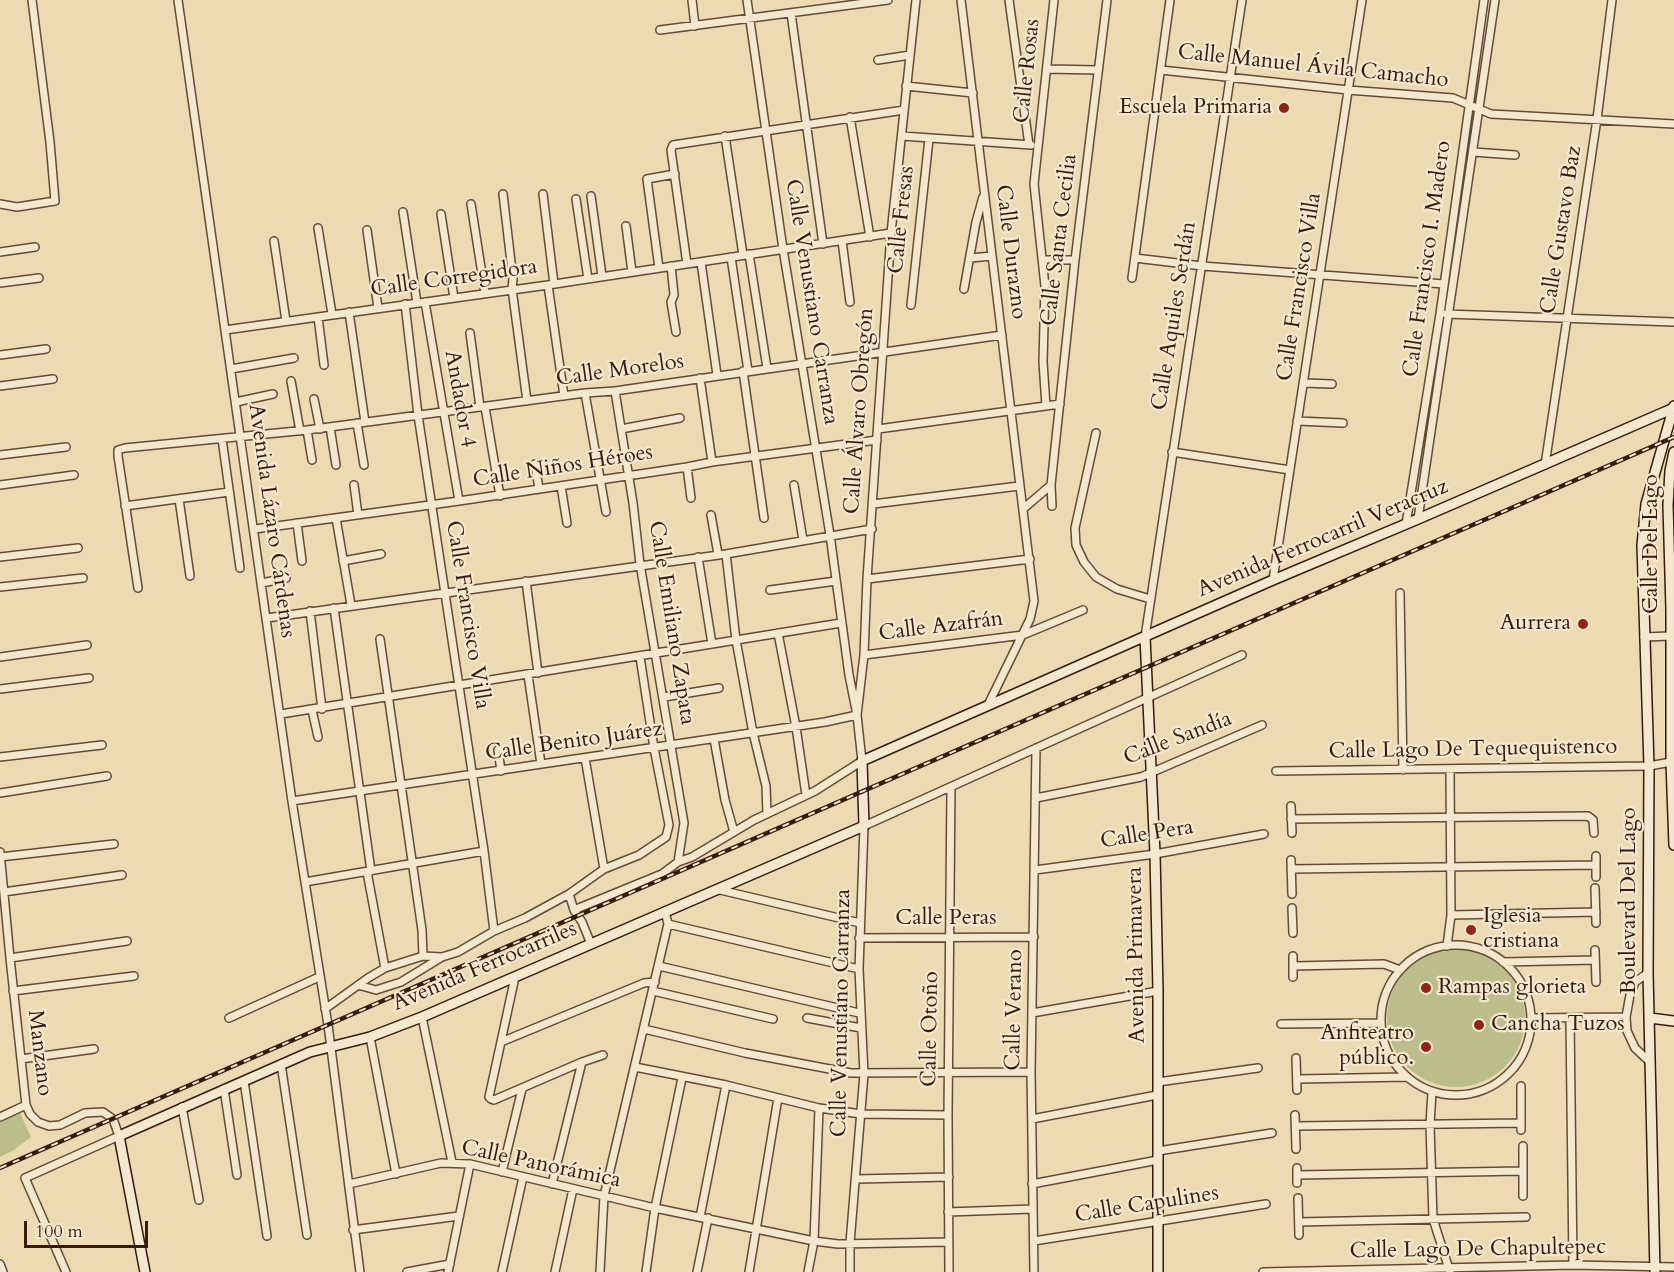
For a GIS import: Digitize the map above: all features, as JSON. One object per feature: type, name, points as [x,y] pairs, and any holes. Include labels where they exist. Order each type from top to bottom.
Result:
[{"type":"street","points":[[0,204],[17,207],[55,201],[32,0]]},
{"type":"street","name":"Avenida Lázaro Cárdenas","points":[[178,0],[292,801],[325,1010],[360,1272]]},
{"type":"street","points":[[692,0],[695,26]]},
{"type":"street","name":"Calle Venustiano Carranza","points":[[747,0],[783,249],[803,363],[814,448],[830,535],[841,623],[857,715]]},
{"type":"street","points":[[660,30],[750,20],[835,4],[888,0]]},
{"type":"street","name":"Calle Álvaro Obregón","points":[[864,826],[862,761],[857,715],[864,655],[867,579],[891,233],[915,0]]},
{"type":"street","name":"Calle Durazno","points":[[961,0],[1034,601],[1023,635],[988,705]]},
{"type":"street","points":[[1009,0],[1029,145]]},
{"type":"street","name":"Calle Rosas","points":[[1046,406],[1043,362],[1045,286],[1034,184],[1054,0]]},
{"type":"street","name":"Calle Santa Cecilia","points":[[1052,506],[1051,485],[1075,260],[1107,0]]},
{"type":"street","points":[[1132,278],[1170,0]]},
{"type":"street","name":"Calle Aquiles Serdán","points":[[1145,638],[1242,0]]},
{"type":"street","name":"Calle Francisco Villa","points":[[1273,580],[1362,0]]},
{"type":"street","name":"Calle Francisco I. Madero","points":[[1406,524],[1440,314],[1484,0]]},
{"type":"street","name":"Calle Francisco I. Madero","points":[[1418,519],[1495,0]]},
{"type":"street","name":"Calle Gustavo Baz","points":[[1545,465],[1597,119],[1612,0]]},
{"type":"street","points":[[791,13],[823,243]]},
{"type":"street","points":[[878,60],[910,55]]},
{"type":"street","points":[[1047,69],[1098,70]]},
{"type":"street","name":"Calle Manuel Ávila Camacho","points":[[1161,70],[1348,90],[1453,98],[1491,114],[1674,124]]},
{"type":"street","points":[[906,86],[973,93]]},
{"type":"street","points":[[687,264],[671,150],[673,145],[904,110]]},
{"type":"street","points":[[850,117],[870,237]]},
{"type":"street","points":[[725,136],[767,368]]},
{"type":"street","points":[[902,136],[1038,146]]},
{"type":"street","name":"Calle Fresas","points":[[911,305],[929,139]]},
{"type":"street","points":[[1473,152],[1515,155]]},
{"type":"street","points":[[659,268],[647,179],[675,174]]},
{"type":"street","points":[[503,194],[513,279],[512,290],[527,401]]},
{"type":"street","points":[[543,194],[564,396]]},
{"type":"street","points":[[964,289],[976,222],[984,194]]},
{"type":"street","points":[[591,196],[602,276]]},
{"type":"street","points":[[576,199],[588,279]]},
{"type":"street","points":[[471,204],[485,293]]},
{"type":"street","name":"Andador 4","points":[[403,212],[459,501]]},
{"type":"street","points":[[441,214],[454,298]]},
{"type":"street","points":[[626,226],[632,272]]},
{"type":"street","points":[[318,228],[332,315]]},
{"type":"street","points":[[367,230],[378,308]]},
{"type":"street","name":"Calle Corregidora","points":[[225,330],[588,279],[891,233]]},
{"type":"street","points":[[274,241],[286,321]]},
{"type":"street","points":[[842,241],[850,302]]},
{"type":"street","points":[[0,252],[35,247]]},
{"type":"street","points":[[970,258],[992,256]]},
{"type":"street","points":[[731,257],[754,456],[764,518]]},
{"type":"street","points":[[1135,258],[1202,266],[1444,284]]},
{"type":"street","points":[[1043,260],[1075,260]]},
{"type":"street","points":[[701,262],[717,375]]},
{"type":"street","points":[[671,266],[674,294],[671,302],[676,332]]},
{"type":"street","points":[[0,283],[39,278]]},
{"type":"street","name":"Calle Francisco Villa","points":[[405,304],[418,415],[460,686],[494,931]]},
{"type":"street","points":[[349,312],[364,465]]},
{"type":"street","points":[[1440,314],[1674,322]]},
{"type":"street","points":[[318,317],[324,365]]},
{"type":"street","points":[[470,333],[500,496]]},
{"type":"street","name":"Calle Morelos","points":[[125,506],[118,450],[125,448],[303,431],[585,393],[615,391],[1002,335]]},
{"type":"street","points":[[0,355],[46,349]]},
{"type":"street","points":[[231,369],[294,358]]},
{"type":"street","points":[[700,378],[712,462]]},
{"type":"street","points":[[0,386],[53,379]]},
{"type":"street","points":[[291,381],[312,460]]},
{"type":"street","points":[[1304,383],[1332,384]]},
{"type":"street","name":"Calle Emiliano Zapata","points":[[615,391],[640,564],[684,823],[678,862]]},
{"type":"street","points":[[585,393],[606,513]]},
{"type":"street","points":[[236,402],[273,394]]},
{"type":"street","points":[[314,399],[320,429]]},
{"type":"street","points":[[878,429],[1060,404]]},
{"type":"street","name":"Avenida Ferrocarril Veracruz","points":[[862,761],[1273,580],[1545,465],[1674,406]]},
{"type":"street","name":"Calle Del Lago","points":[[1644,637],[1642,545],[1646,504],[1674,406]]},
{"type":"street","points":[[621,429],[680,418]]},
{"type":"street","points":[[1298,421],[1343,423]]},
{"type":"street","points":[[330,427],[336,465]]},
{"type":"street","points":[[1095,433],[1075,528],[1076,545],[1084,562],[1096,577],[1117,590],[1150,599]]},
{"type":"street","points":[[222,439],[240,568]]},
{"type":"street","name":"Calle Niños Héroes","points":[[255,529],[500,496],[712,462],[877,440]]},
{"type":"street","points":[[0,454],[66,447]]},
{"type":"street","points":[[1172,452],[1290,470]]},
{"type":"street","name":"Calle Del Lago","points":[[1672,637],[1668,505],[1670,471],[1674,452]]},
{"type":"street","points":[[535,464],[539,489]]},
{"type":"street","points":[[687,467],[691,498]]},
{"type":"street","points":[[1656,469],[1670,471]]},
{"type":"street","points":[[0,485],[74,475]]},
{"type":"street","points":[[354,484],[358,515]]},
{"type":"street","points":[[794,485],[804,540]]},
{"type":"street","points":[[1023,509],[1051,485]]},
{"type":"street","points":[[561,486],[567,523]]},
{"type":"street","points":[[873,504],[1019,486]]},
{"type":"street","points":[[138,588],[125,506],[229,492]]},
{"type":"street","points":[[179,499],[190,576]]},
{"type":"street","points":[[711,515],[722,554],[753,733],[766,786],[767,814]]},
{"type":"street","points":[[336,518],[351,605]]},
{"type":"street","points":[[297,523],[302,561]]},
{"type":"street","points":[[267,618],[722,554],[872,529]]},
{"type":"street","points":[[0,557],[78,548]]},
{"type":"street","points":[[344,561],[381,554]]},
{"type":"street","points":[[698,557],[712,644]]},
{"type":"street","points":[[867,579],[1030,559]]},
{"type":"street","points":[[0,587],[83,578]]},
{"type":"street","points":[[262,583],[286,578]]},
{"type":"street","points":[[526,581],[538,673]]},
{"type":"street","points":[[770,590],[836,581]]},
{"type":"street","points":[[1400,593],[1403,770]]},
{"type":"street","points":[[334,608],[369,871],[385,968]]},
{"type":"street","name":"Calle Azafrán","points":[[864,655],[1023,635],[1083,610]]},
{"type":"street","points":[[310,611],[322,709]]},
{"type":"street","points":[[280,714],[347,705],[841,623]]},
{"type":"street","points":[[778,633],[806,795]]},
{"type":"street","points":[[1644,637],[1672,637]]},
{"type":"street","name":"Boulevard Del Lago","points":[[1644,637],[1649,766],[1648,973],[1655,1269]]},
{"type":"street","name":"Boulevard Del Lago","points":[[1672,637],[1674,846]]},
{"type":"street","name":"Avenida Primavera","points":[[1145,638],[1155,854],[1158,991],[1158,1272]]},
{"type":"street","points":[[380,639],[422,930],[423,956]]},
{"type":"street","points":[[0,657],[87,645]]},
{"type":"street","points":[[864,826],[1242,656]]},
{"type":"street","points":[[358,985],[376,990],[401,982],[442,957],[458,952],[494,931],[525,918],[568,894],[604,869],[639,855],[666,837],[669,825],[640,657]]},
{"type":"street","points":[[528,675],[541,765]]},
{"type":"street","points":[[0,689],[89,678]]},
{"type":"street","points":[[664,697],[719,688]]},
{"type":"street","points":[[312,710],[318,737]]},
{"type":"street","name":"Calle Benito Juárez","points":[[292,801],[796,727],[857,715]]},
{"type":"street","name":"Calle Sandía","points":[[1036,798],[1141,777],[1262,725]]},
{"type":"street","points":[[714,739],[725,800],[734,832]]},
{"type":"street","points":[[0,757],[102,745]]},
{"type":"street","name":"Calle Verano","points":[[1034,1272],[1031,1072],[1036,748]]},
{"type":"street","points":[[498,750],[501,771]]},
{"type":"street","points":[[585,758],[604,869]]},
{"type":"street","name":"Calle Lago De Tequequistenco","points":[[1276,771],[1649,766],[1672,760]]},
{"type":"street","points":[[574,910],[662,874],[678,862],[692,857],[767,814],[806,795],[862,761]]},
{"type":"street","points":[[1447,946],[1450,915],[1450,770]]},
{"type":"street","points":[[0,793],[107,776]]},
{"type":"street","name":"Calle Otoño","points":[[949,1272],[951,787]]},
{"type":"street","points":[[1291,806],[1292,833]]},
{"type":"street","points":[[1291,819],[1591,817],[1594,833]]},
{"type":"street","name":"Calle Venustiano Carranza","points":[[850,1272],[850,1243],[864,1074],[859,1013],[859,938],[864,826]]},
{"type":"street","name":"Avenida Ferrocarriles","points":[[119,1136],[281,1064],[329,1047],[370,1037],[422,1017],[864,826]]},
{"type":"street","name":"Calle Pera","points":[[1035,870],[1155,854],[1264,834]]},
{"type":"street","points":[[0,857],[114,844]]},
{"type":"street","points":[[305,882],[484,851]]},
{"type":"street","name":"Manzano","points":[[0,852],[9,958],[26,1105],[30,1114],[38,1122],[49,1126],[60,1125],[85,1113],[103,1112],[113,1119],[119,1136]]},
{"type":"street","points":[[1596,856],[1596,877]]},
{"type":"street","points":[[1291,860],[1292,894]]},
{"type":"street","points":[[1291,869],[1596,865]]},
{"type":"street","points":[[4,892],[122,875]]},
{"type":"street","points":[[1595,888],[1596,923]]},
{"type":"street","points":[[716,889],[860,923]]},
{"type":"street","points":[[568,894],[591,944]]},
{"type":"street","points":[[1293,908],[1293,933]]},
{"type":"street","points":[[600,1272],[604,1196],[668,924],[665,911]]},
{"type":"street","points":[[1450,915],[1596,912]]},
{"type":"street","points":[[668,924],[859,969]]},
{"type":"street","name":"Calle Peras","points":[[859,938],[1034,936]]},
{"type":"street","points":[[9,958],[127,941]]},
{"type":"street","points":[[1447,946],[1465,946],[1482,950],[1503,962],[1522,984],[1529,1001],[1531,1018],[1530,1036],[1524,1053],[1514,1068],[1501,1080],[1468,1095],[1432,1092],[1407,1077],[1388,1053],[1380,1023],[1382,1004],[1389,986],[1400,970],[1414,958],[1430,950],[1447,946]]},
{"type":"street","points":[[1594,950],[1596,982]]},
{"type":"street","points":[[325,1010],[385,968],[423,956],[442,957]]},
{"type":"street","points":[[1293,956],[1293,977]]},
{"type":"street","points":[[1503,962],[1595,960]]},
{"type":"street","points":[[1293,966],[1384,964],[1400,970]]},
{"type":"street","points":[[659,966],[859,1013]]},
{"type":"street","points":[[1648,973],[1635,982],[1626,1017],[1627,1031],[1635,1048],[1651,1063]]},
{"type":"street","points":[[13,991],[134,976]]},
{"type":"street","points":[[229,1018],[319,977]]},
{"type":"street","points":[[515,977],[489,1097],[491,1099],[494,1100],[603,1055]]},
{"type":"street","points":[[501,1042],[644,983],[655,982]]},
{"type":"street","points":[[653,991],[773,1019]]},
{"type":"street","points":[[1032,1013],[1158,991]]},
{"type":"street","points":[[422,1017],[452,1162]]},
{"type":"street","points":[[1531,1018],[1626,1017]]},
{"type":"street","points":[[807,1018],[861,1028]]},
{"type":"street","points":[[1570,1018],[1573,1265]]},
{"type":"street","points":[[1650,1018],[1674,1021]]},
{"type":"street","points":[[1281,1024],[1380,1023]]},
{"type":"street","points":[[644,1029],[745,1053],[864,1074],[1031,1072]]},
{"type":"street","points":[[370,1037],[396,1174]]},
{"type":"street","points":[[21,1059],[94,1049]]},
{"type":"street","points":[[1296,1058],[1297,1090]]},
{"type":"street","points":[[552,1184],[582,1062]]},
{"type":"street","points":[[281,1064],[307,1235]]},
{"type":"street","points":[[635,1067],[726,1085],[819,1108],[861,1114],[948,1115]]},
{"type":"street","points":[[1158,1082],[1258,1068]]},
{"type":"street","points":[[1298,1079],[1407,1077]]},
{"type":"street","points":[[646,1272],[655,1208],[682,1078]]},
{"type":"street","points":[[243,1080],[267,1236]]},
{"type":"street","points":[[700,1217],[726,1085]]},
{"type":"street","points":[[1296,1126],[1521,1127],[1521,1086]]},
{"type":"street","points":[[224,1089],[237,1175]]},
{"type":"street","points":[[502,1172],[522,1089]]},
{"type":"street","points":[[1432,1092],[1430,1125],[1433,1219],[1450,1271]]},
{"type":"street","points":[[1032,1119],[1158,1095]]},
{"type":"street","points":[[749,1272],[778,1098]]},
{"type":"street","points":[[0,1117],[26,1105]]},
{"type":"street","points":[[182,1107],[199,1200]]},
{"type":"street","points":[[808,1272],[814,1241],[819,1108]]},
{"type":"street","points":[[1295,1115],[1296,1149]]},
{"type":"street","points":[[1032,1184],[1272,1133]]},
{"type":"street","points":[[66,1272],[25,1178],[119,1136],[145,1272]]},
{"type":"street","points":[[1523,1146],[1523,1196]]},
{"type":"street","name":"Calle Panorámica","points":[[349,1184],[452,1162],[470,1164],[655,1208],[814,1241],[838,1244],[949,1242]]},
{"type":"street","points":[[448,1272],[470,1164]]},
{"type":"street","points":[[1297,1183],[1297,1171],[1522,1171]]},
{"type":"street","points":[[502,1272],[522,1177]]},
{"type":"street","points":[[856,1179],[949,1177]]},
{"type":"street","points":[[555,1272],[573,1189]]},
{"type":"street","points":[[1298,1198],[1299,1235]]},
{"type":"street","name":"Calle Capulines","points":[[1034,1241],[1266,1204]]},
{"type":"street","points":[[948,1212],[1032,1209]]},
{"type":"street","points":[[353,1230],[459,1216]]},
{"type":"street","points":[[1299,1222],[1526,1217]]},
{"type":"street","points":[[697,1272],[708,1218]]},
{"type":"street","points":[[0,1264],[3,1272]]},
{"type":"street","points":[[407,1272],[450,1264]]},
{"type":"street","name":"Calle Lago De Chapultepec","points":[[1263,1272],[1283,1270],[1450,1271],[1573,1265],[1655,1269],[1674,1267]]},
{"type":"green space","points":[[1456,949],[1483,954],[1495,960],[1505,969],[1514,979],[1520,991],[1525,1018],[1520,1045],[1514,1057],[1505,1067],[1495,1076],[1483,1082],[1456,1087],[1429,1082],[1417,1076],[1407,1067],[1398,1057],[1392,1045],[1387,1018],[1392,991],[1398,979],[1407,969],[1417,960],[1429,954]]},
{"type":"green space","points":[[19,1111],[31,1137],[0,1157],[0,1120]]},
{"type":"railway","points":[[0,1168],[1674,437]]},
{"type":"place","name":"Escuela Primaria","points":[[1284,108]]},
{"type":"place","name":"Aurrera","points":[[1583,624]]},
{"type":"place","name":"Iglesia cristiana","points":[[1471,930]]},
{"type":"place","name":"Rampas glorieta","points":[[1426,988]]},
{"type":"place","name":"Cancha Tuzos","points":[[1479,1025]]},
{"type":"place","name":"Anfiteatro público.","points":[[1426,1047]]}]
